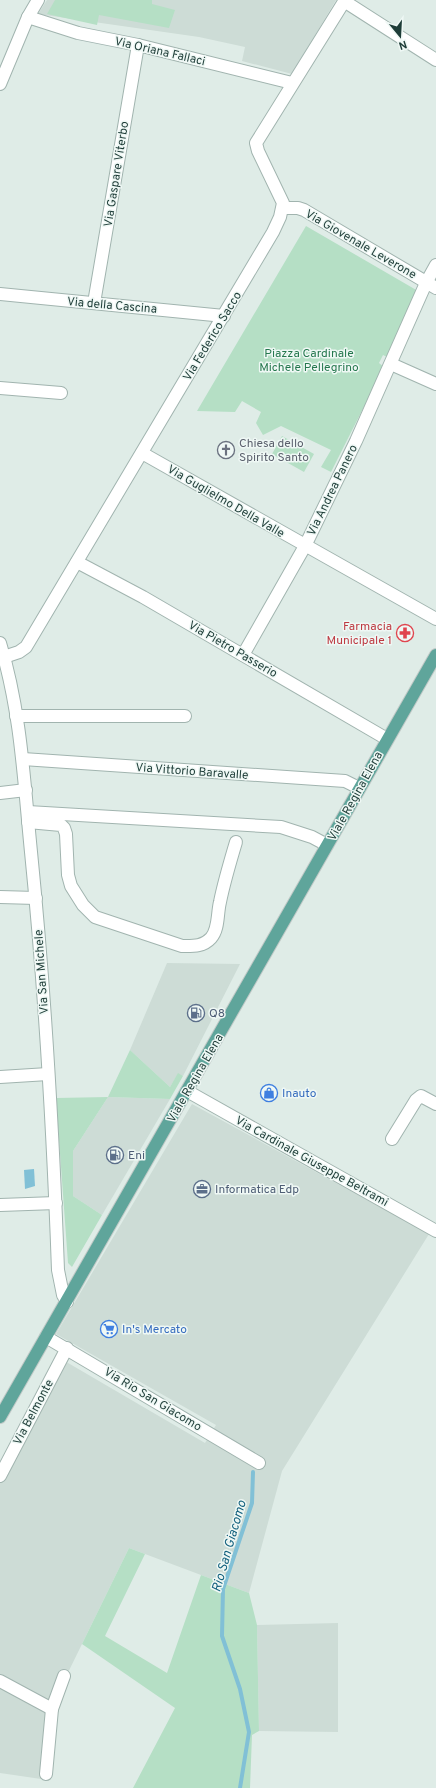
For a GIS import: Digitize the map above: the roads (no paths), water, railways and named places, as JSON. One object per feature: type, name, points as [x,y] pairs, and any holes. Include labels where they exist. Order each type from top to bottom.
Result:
[{"type":"main road","name":"Viale Regina Elena","points":[[0,1417],[436,655]]},
{"type":"street","points":[[0,84],[28,17],[38,0]]},
{"type":"street","points":[[283,208],[282,198],[258,151],[256,143],[292,83],[345,1],[436,60]]},
{"type":"street","name":"Via Oriana Fallaci","points":[[28,17],[78,33],[138,45],[292,83]]},
{"type":"street","name":"Via Gaspare Viterbo","points":[[94,303],[138,45]]},
{"type":"street","name":"Via Giovenale Leverone","points":[[283,208],[298,208],[304,210],[431,285]]},
{"type":"street","name":"Via Federico Sacco","points":[[4,657],[19,652],[26,647],[224,316],[273,232],[283,208]]},
{"type":"street","name":"Via Andrea Panero","points":[[243,655],[305,546],[391,364],[431,285],[436,265]]},
{"type":"street","name":"Via della Cascina","points":[[0,294],[224,316]]},
{"type":"street","points":[[391,364],[436,384]]},
{"type":"street","points":[[0,388],[60,393]]},
{"type":"street","name":"Via Guglielmo Della Valle","points":[[142,453],[436,619]]},
{"type":"street","name":"Via Pietro Passerio","points":[[77,562],[143,597],[388,739]]},
{"type":"street","name":"Via San Michele","points":[[0,643],[16,716],[23,760],[36,898],[56,1203],[58,1270],[63,1295],[67,1302]]},
{"type":"street","points":[[16,716],[185,716]]},
{"type":"street","name":"Via Vittorio Baravalle","points":[[23,760],[345,781],[359,788]]},
{"type":"street","points":[[0,793],[26,790]]},
{"type":"street","points":[[28,817],[281,827],[312,837],[327,845]]},
{"type":"street","points":[[28,817],[61,825],[64,828],[66,834],[68,875],[71,886],[83,905],[95,917],[182,946],[196,946],[203,944],[210,939],[216,930],[220,904],[236,842]]},
{"type":"street","points":[[0,897],[36,898]]},
{"type":"street","points":[[0,1077],[48,1074]]},
{"type":"street","name":"Via Cardinale Giuseppe Beltrami","points":[[187,1091],[435,1228]]},
{"type":"street","points":[[392,1139],[416,1100],[421,1096],[436,1104]]},
{"type":"street","points":[[0,1205],[56,1203]]},
{"type":"street","name":"Via Rio San Giacomo","points":[[46,1337],[260,1463]]},
{"type":"street","name":"Via Belmonte","points":[[0,1476],[67,1348]]},
{"type":"street","points":[[46,1774],[52,1709],[64,1676]]},
{"type":"street","points":[[0,1681],[52,1709]]},
{"type":"water","points":[[34,1169],[35,1186],[25,1189],[24,1170]]},
{"type":"waterway","name":"Rio San Giacomo","points":[[240,1788],[249,1732],[240,1689],[222,1636],[223,1589],[252,1503],[253,1472]]},
{"type":"place","name":"Chiesa dello Spirito Santo","points":[[226,450]]},
{"type":"place","name":"Farmacia Municipale 1","points":[[405,633]]},
{"type":"place","name":"Q8","points":[[196,1013]]},
{"type":"place","name":"Inauto","points":[[269,1093]]},
{"type":"place","name":"Eni","points":[[115,1155]]},
{"type":"place","name":"Informatica Edp","points":[[202,1189]]},
{"type":"place","name":"In's Mercato","points":[[109,1329]]},
{"type":"park label","name":"Piazza Cardinale Michele Pellegrino","points":[[309,360]]}]
